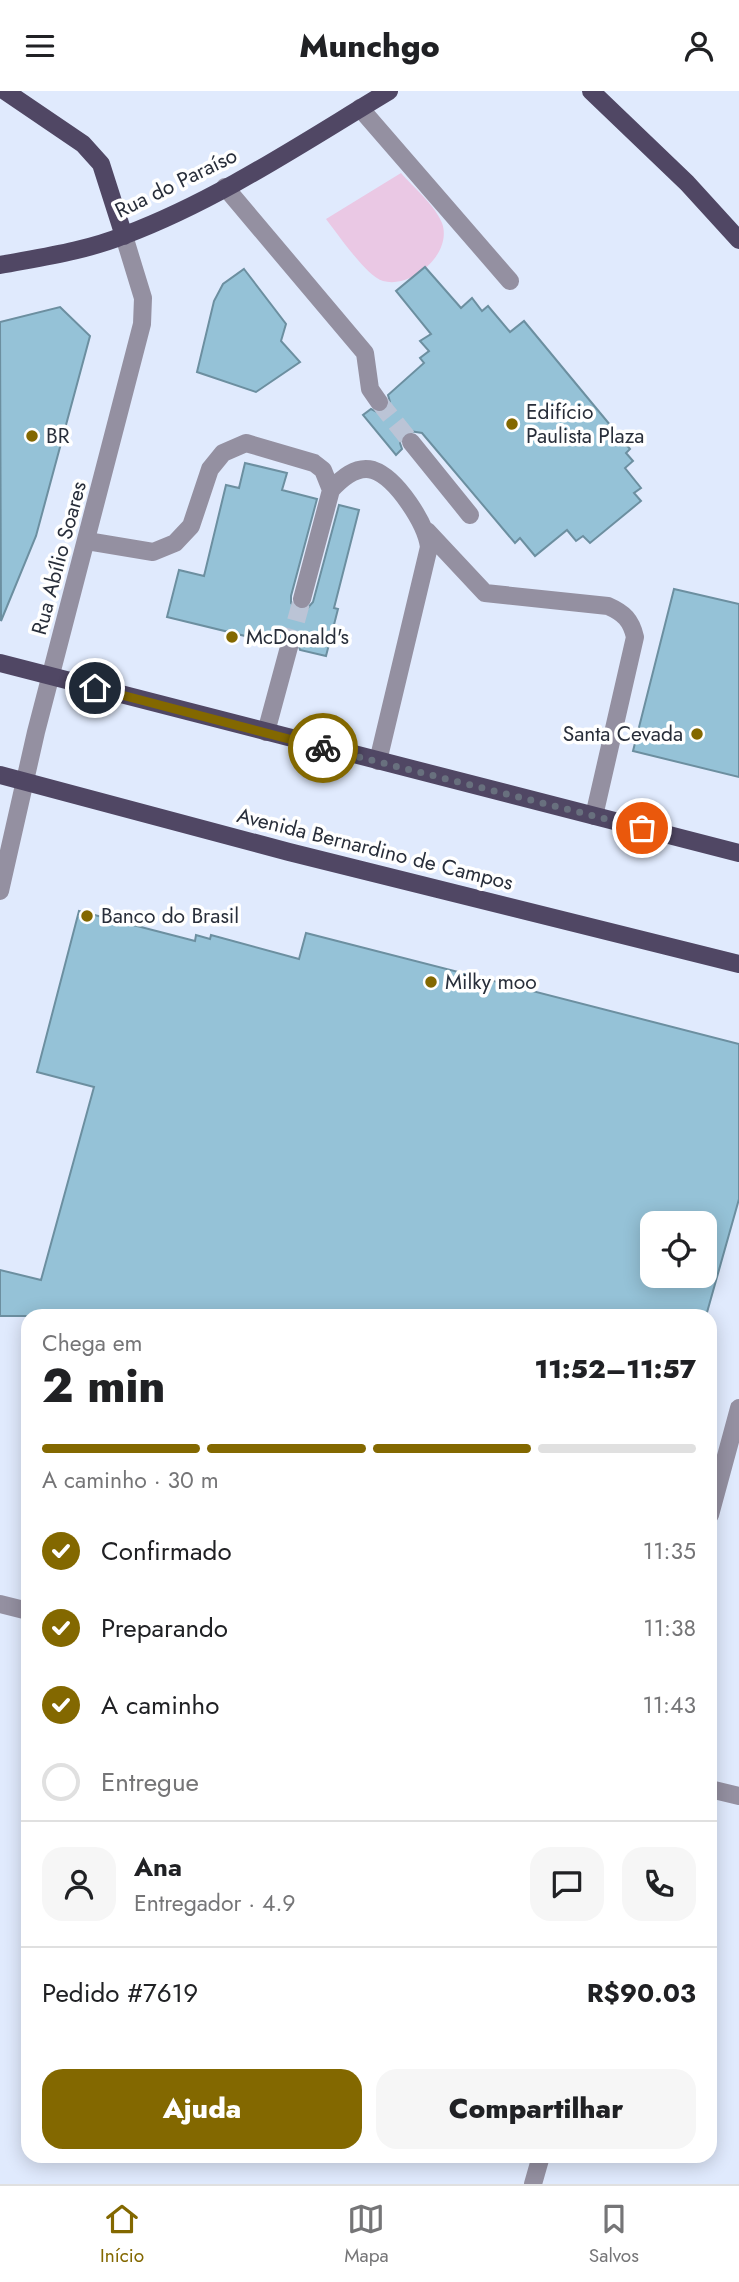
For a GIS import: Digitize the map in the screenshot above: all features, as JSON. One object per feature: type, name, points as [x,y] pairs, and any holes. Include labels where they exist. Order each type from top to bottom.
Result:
[{"type":"main road","points":[[5,91],[83,144],[101,164],[124,236]]},
{"type":"main road","name":"Rua do Paraíso","points":[[0,265],[68,252],[124,236],[225,187],[389,91]]},
{"type":"main road","points":[[591,91],[687,183],[739,240]]},
{"type":"main road","points":[[0,663],[739,853]]},
{"type":"main road","name":"Avenida Bernardino de Campos","points":[[0,775],[289,852],[739,964]]},
{"type":"street","points":[[360,108],[510,281]]},
{"type":"street","points":[[225,187],[365,353],[370,389],[379,402]]},
{"type":"street","name":"Rua Abílio Soares","points":[[0,891],[51,676],[142,324],[143,298],[124,236]]},
{"type":"street","points":[[411,442],[470,515]]},
{"type":"street","points":[[87,541],[153,552],[175,543],[191,526],[210,469],[223,453],[246,443],[314,463],[323,470],[331,490]]},
{"type":"street","points":[[302,599],[331,490],[342,479],[357,471],[372,470],[384,477],[419,514],[427,531],[485,593],[608,606],[622,612],[632,623],[635,637],[594,816]]},
{"type":"street","points":[[378,761],[429,547],[427,531]]},
{"type":"street","points":[[266,732],[289,647]]},
{"type":"street","points":[[717,1489],[739,1408]]},
{"type":"street","points":[[0,1604],[21,1609]]},
{"type":"street","points":[[717,1791],[739,1796]]},
{"type":"street","points":[[533,2184],[539,2163]]},
{"type":"shaded area","points":[[401,173],[442,223],[442,246],[428,266],[417,274],[406,280],[383,281],[369,272],[326,219]]},
{"type":"building","name":"Edifício Paulista Plaza","points":[[425,267],[461,308],[472,298],[482,311],[488,306],[510,332],[524,321],[630,449],[626,453],[633,461],[625,468],[641,488],[634,493],[641,501],[590,543],[583,536],[576,541],[567,530],[535,556],[520,538],[515,543],[422,433],[410,431],[403,434],[400,443],[402,449],[396,455],[363,415],[371,409],[379,413],[386,411],[390,402],[388,395],[424,363],[420,358],[429,351],[420,341],[431,334],[396,291]]},
{"type":"building","points":[[244,269],[286,324],[281,341],[300,362],[256,392],[197,372],[214,301],[223,284]]},
{"type":"building","name":"BR","points":[[60,307],[90,336],[36,536],[1,621],[0,322]]},
{"type":"building","points":[[245,463],[287,473],[282,490],[317,499],[291,596],[291,603],[298,610],[306,610],[313,602],[339,505],[359,510],[334,608],[338,609],[326,656],[300,650],[297,640],[291,636],[282,639],[278,644],[167,617],[179,570],[204,576],[226,485],[239,488]]},
{"type":"building","points":[[674,589],[739,604],[739,777],[633,751]]},
{"type":"building","points":[[79,911],[195,941],[196,935],[210,939],[211,935],[299,959],[306,933],[739,1044],[739,1199],[717,1277],[717,1211],[640,1211],[640,1288],[714,1288],[708,1309],[21,1309],[21,1316],[0,1316],[0,1270],[41,1280],[94,1087],[37,1072]]},
{"type":"tunnel","points":[[379,402],[411,442]]},
{"type":"tunnel","points":[[289,647],[302,599]]},
{"type":"way so far","points":[[323,748],[642,828]]},
{"type":"place","name":"Edifício Paulista Plaza","points":[[512,424]]},
{"type":"place","name":"BR","points":[[32,436]]},
{"type":"place","name":"McDonald's","points":[[232,637]]},
{"type":"place","name":"Santa Cevada","points":[[697,734]]},
{"type":"place","name":"Banco do Brasil","points":[[87,916]]},
{"type":"place","name":"Milky moo","points":[[431,982]]},
{"type":"route","points":[[95,688],[323,748]]}]
